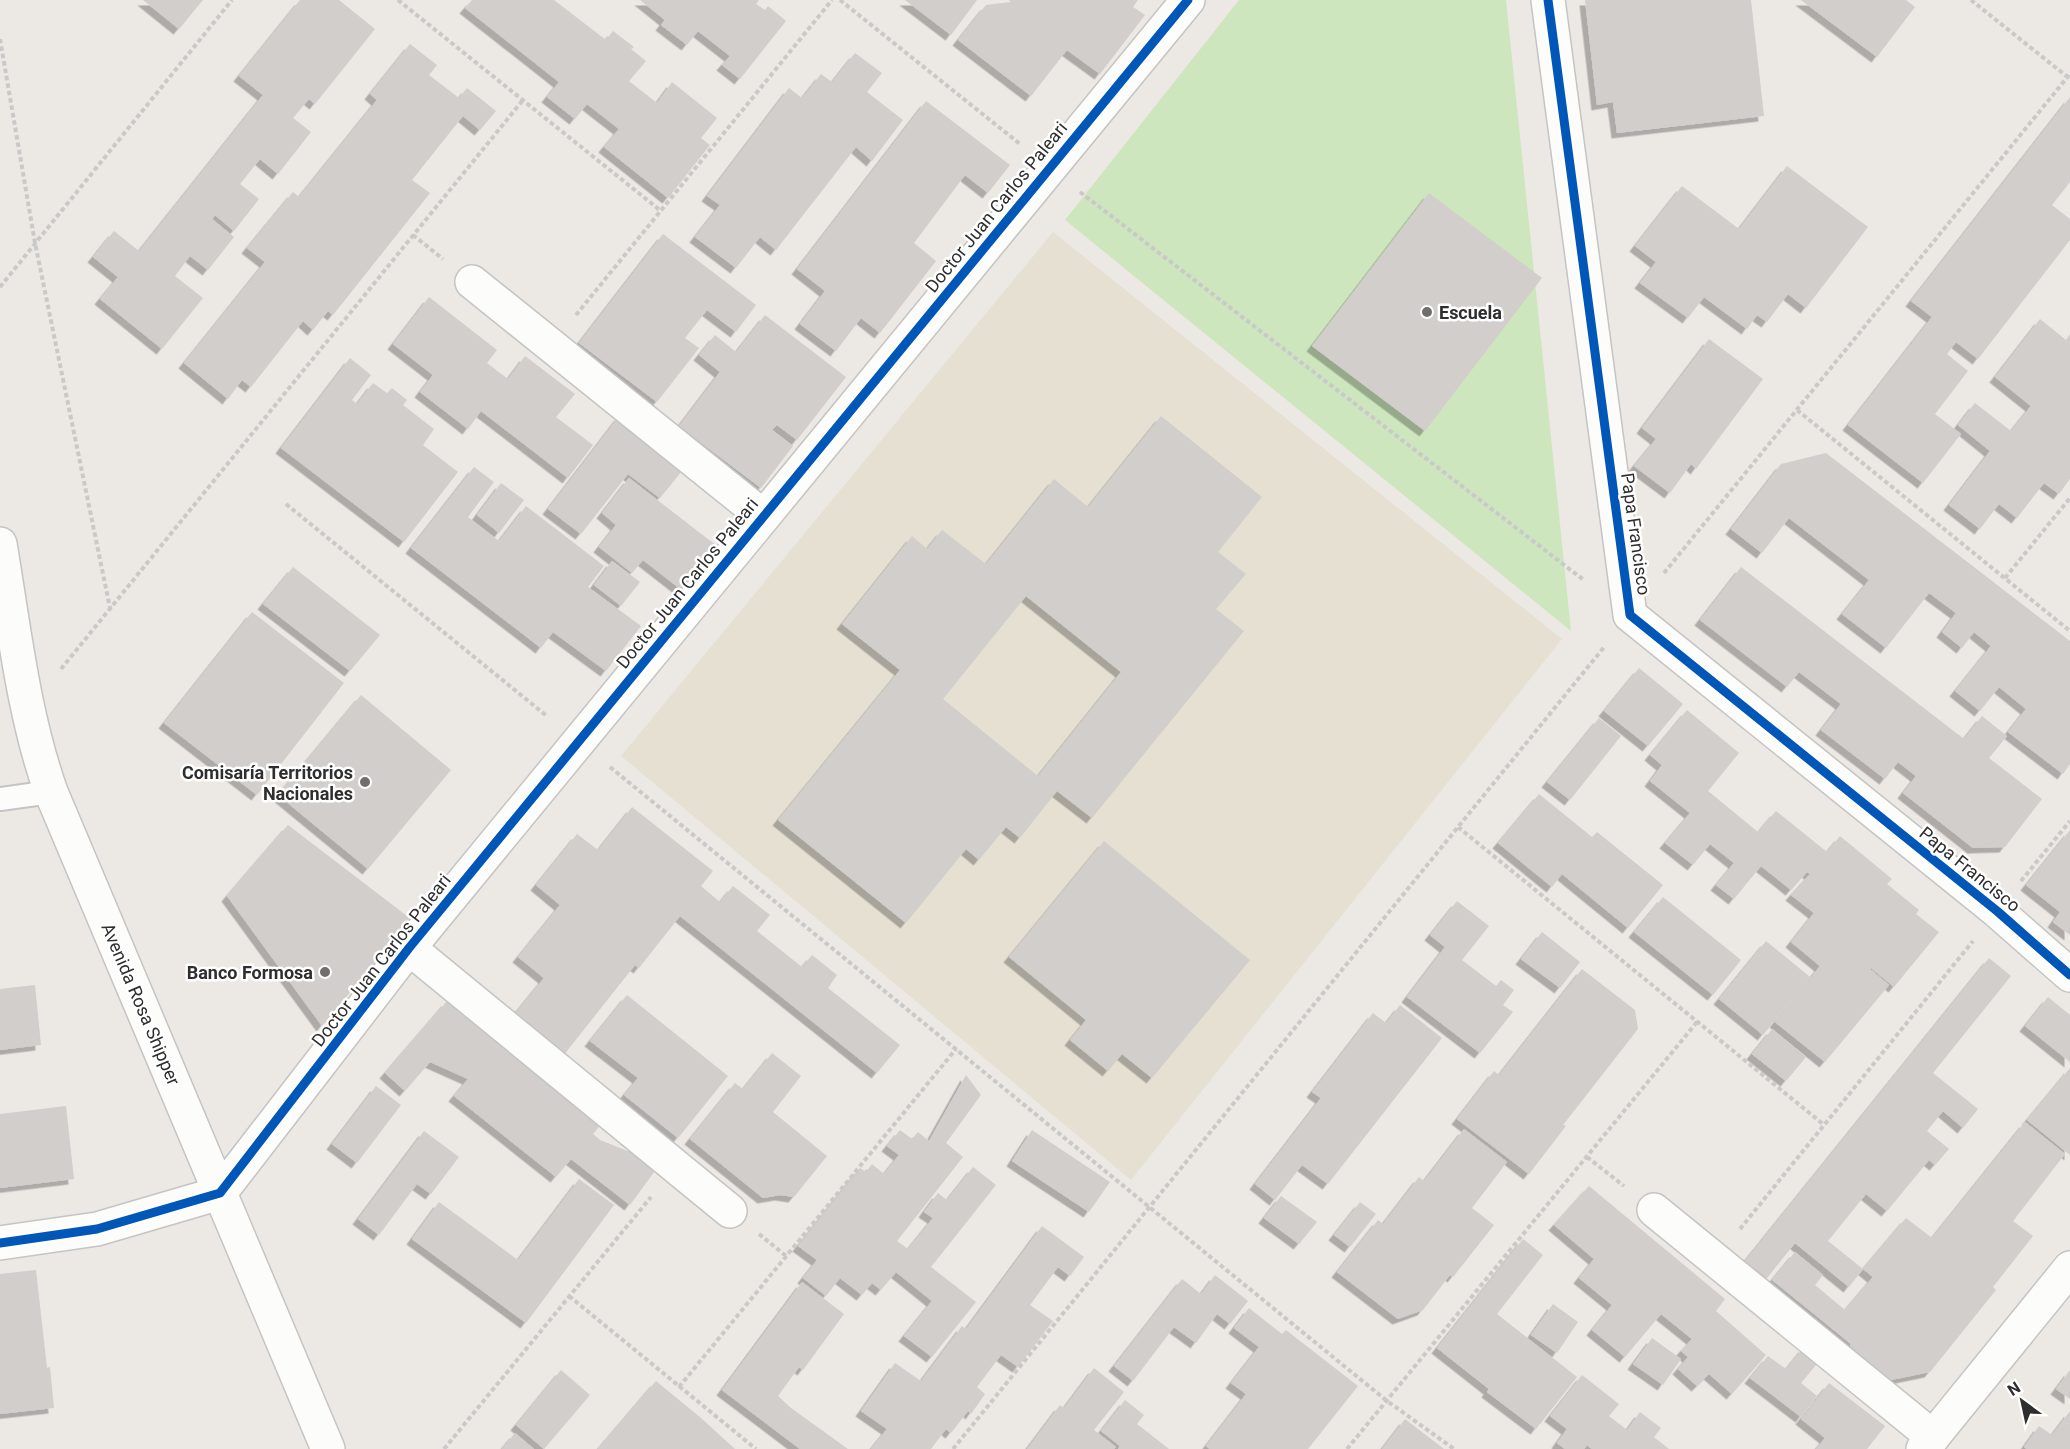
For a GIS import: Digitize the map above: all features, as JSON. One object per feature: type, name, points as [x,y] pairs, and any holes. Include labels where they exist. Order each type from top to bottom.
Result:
[{"type":"street","name":"Doctor Juan Carlos Paleari","points":[[220,1193],[409,948],[1188,0]]},
{"type":"street","name":"Papa Francisco","points":[[1548,0],[1630,615],[1997,911],[2070,975]]},
{"type":"street","points":[[472,282],[763,516]]},
{"type":"street","name":"Avenida Rosa Shipper","points":[[0,544],[29,709],[40,760],[51,792],[328,1449]]},
{"type":"street","points":[[409,948],[730,1211]]},
{"type":"street","points":[[0,1243],[97,1229],[220,1193]]},
{"type":"street","points":[[1654,1210],[1928,1443],[2070,1268]]},
{"type":"lane","points":[[0,799],[51,792]]},
{"type":"path","points":[[0,287],[232,0]]},
{"type":"path","points":[[399,0],[661,211]]},
{"type":"path","points":[[551,346],[832,0]]},
{"type":"path","points":[[840,0],[1049,168],[1630,615]]},
{"type":"path","points":[[952,1449],[2069,77],[1971,0]]},
{"type":"path","points":[[0,39],[35,243],[110,609]]},
{"type":"path","points":[[29,709],[523,100]]},
{"type":"path","points":[[1797,410],[2070,631]]},
{"type":"path","points":[[2005,578],[2070,498]]},
{"type":"path","points":[[286,504],[1386,1401],[1454,1449]]},
{"type":"path","points":[[1715,1260],[2070,821]]},
{"type":"path","points":[[1458,827],[1823,1124]]},
{"type":"path","points":[[1347,1449],[1697,1022]]},
{"type":"path","points":[[679,1387],[956,1050]]},
{"type":"path","points":[[1587,1156],[1654,1210]]},
{"type":"path","points":[[444,1449],[675,1167]]},
{"type":"path","points":[[569,1296],[756,1449]]},
{"type":"shaded area","points":[[1053,232],[1562,639],[1131,1180],[621,756]]},
{"type":"green space","points":[[1239,0],[1506,0],[1571,631],[1065,220]]},
{"type":"building","points":[[143,0],[203,0],[179,29]]},
{"type":"building","points":[[300,0],[339,0],[375,29],[315,104],[309,99],[293,118],[311,132],[278,174],[260,159],[240,184],[259,199],[234,231],[215,215],[212,219],[234,237],[208,270],[190,256],[175,276],[203,298],[162,349],[100,299],[118,277],[93,257],[114,231],[139,251],[263,95],[239,76]]},
{"type":"building","points":[[472,0],[554,0],[606,40],[613,31],[634,47],[631,49],[646,61],[629,81],[657,103],[672,82],[717,118],[701,138],[710,145],[668,198],[604,147],[619,129],[587,104],[575,119],[547,97],[559,82],[465,8]]},
{"type":"building","points":[[640,0],[759,0],[756,4],[765,10],[768,6],[786,21],[740,79],[722,65],[730,56],[698,31],[687,45],[661,25],[665,20]]},
{"type":"building","points":[[905,0],[977,0],[951,35]]},
{"type":"building","points":[[1009,0],[1138,0],[1133,7],[1145,15],[1100,74],[1067,50],[1031,96],[958,40],[986,5],[1011,2]]},
{"type":"building","points":[[1585,0],[1751,0],[1764,116],[1617,133],[1613,102],[1597,105]]},
{"type":"building","points":[[1801,0],[1906,0],[1915,7],[1877,57]]},
{"type":"building","points":[[410,44],[437,65],[429,75],[459,98],[467,88],[496,111],[480,130],[463,116],[412,180],[430,193],[333,315],[328,311],[313,330],[303,321],[251,387],[242,380],[228,399],[184,363],[265,262],[247,248],[293,192],[299,197],[377,100],[370,94]]},
{"type":"building","points":[[855,53],[882,73],[867,92],[903,120],[872,161],[856,147],[776,250],[760,237],[736,268],[695,237],[720,205],[707,196],[789,88],[802,98],[821,74],[832,82]]},
{"type":"building","points":[[2070,97],[2070,182],[2052,205],[2070,219],[2070,240],[1978,359],[1956,342],[1947,354],[1968,371],[1935,414],[1961,434],[1923,483],[1848,425],[1932,317],[1911,301]]},
{"type":"building","points":[[926,101],[1010,165],[988,193],[965,175],[914,243],[936,261],[880,333],[861,318],[836,351],[800,324],[825,291],[797,269]]},
{"type":"building","points":[[1787,166],[1868,227],[1806,308],[1788,294],[1767,322],[1757,315],[1747,329],[1704,297],[1688,318],[1640,283],[1656,262],[1635,246],[1682,186],[1739,229]]},
{"type":"building","name":"Escuela","points":[[1429,193],[1542,278],[1425,431],[1312,346]]},
{"type":"building","points":[[663,234],[756,305],[736,332],[707,310],[685,338],[699,348],[657,402],[579,343]]},
{"type":"building","points":[[429,297],[497,350],[487,363],[508,379],[525,356],[575,394],[556,417],[593,445],[568,478],[481,411],[468,429],[420,392],[433,375],[393,344]]},
{"type":"building","points":[[765,315],[846,377],[797,440],[777,425],[772,430],[793,446],[761,488],[679,426],[720,372],[699,355],[715,335],[736,352]]},
{"type":"building","points":[[2040,319],[2066,340],[2070,334],[2070,479],[2059,494],[2044,483],[2017,518],[1999,504],[1980,529],[1949,505],[1990,451],[1958,425],[1975,403],[2011,431],[2031,406],[1995,377]]},
{"type":"building","points":[[1709,339],[1763,379],[1696,469],[1691,464],[1670,493],[1634,466],[1656,439],[1642,428]]},
{"type":"building","points":[[350,358],[371,375],[352,400],[357,404],[373,383],[387,393],[392,388],[407,400],[403,405],[434,429],[423,445],[458,472],[404,542],[281,448]]},
{"type":"building","points":[[620,415],[686,466],[660,498],[628,474],[581,534],[548,509]]},
{"type":"building","points":[[1161,416],[1262,497],[1218,552],[1246,574],[1216,609],[1244,631],[1092,818],[1057,791],[1020,838],[1006,827],[979,860],[966,849],[906,923],[778,820],[900,670],[842,624],[912,536],[927,549],[942,530],[986,564],[1054,479],[1088,507]],"holes":[[[1026,596],[1121,672],[1038,776],[943,699]]]},
{"type":"building","points":[[1826,453],[2070,641],[2070,764],[2063,774],[2008,732],[2026,709],[1999,687],[1980,711],[1955,691],[1991,646],[1974,632],[1962,648],[1942,632],[1956,613],[1929,593],[1886,648],[1842,614],[1869,580],[1789,518],[1762,553],[1731,529],[1781,464]]},
{"type":"building","points":[[474,467],[494,482],[468,517],[499,541],[526,506],[604,566],[588,587],[641,626],[606,671],[553,632],[541,648],[411,548]]},
{"type":"building","points":[[629,478],[722,550],[688,595],[643,560],[632,573],[599,547],[616,525],[602,513]]},
{"type":"building","points":[[501,483],[524,500],[499,533],[477,515]]},
{"type":"building","points":[[612,561],[640,582],[621,606],[594,585]]},
{"type":"building","points":[[293,567],[380,635],[350,671],[263,604]]},
{"type":"building","points":[[1741,567],[1964,739],[1982,716],[2007,736],[1989,758],[2042,799],[2005,847],[1973,848],[1903,793],[1916,776],[1898,762],[1885,779],[1821,730],[1841,704],[1799,672],[1787,687],[1700,620]]},
{"type":"building","points":[[252,612],[344,683],[257,795],[164,723]]},
{"type":"building","points":[[1639,668],[1683,704],[1648,746],[1604,711]]},
{"type":"building","name":"Comisaría Territorios Nacionales","points":[[361,695],[451,770],[368,869],[278,795]]},
{"type":"building","points":[[1687,710],[1739,753],[1708,791],[1758,832],[1776,811],[1827,852],[1840,836],[1892,879],[1887,884],[1919,910],[1916,914],[1939,932],[1894,987],[1870,969],[1889,985],[1825,1062],[1775,1022],[1820,966],[1791,942],[1814,913],[1791,895],[1810,874],[1807,872],[1791,890],[1761,866],[1734,899],[1716,885],[1734,863],[1710,844],[1693,865],[1665,843],[1690,813],[1650,781],[1662,765],[1650,755]]},
{"type":"building","points":[[1599,718],[1621,736],[1570,800],[1547,782]]},
{"type":"building","points":[[1539,794],[1592,837],[1597,832],[1663,885],[1628,928],[1562,874],[1552,887],[1498,843]]},
{"type":"building","points":[[632,807],[713,871],[701,886],[720,902],[733,886],[770,915],[757,931],[802,967],[812,955],[837,975],[828,988],[900,1045],[877,1073],[680,916],[639,968],[635,965],[563,1056],[513,1016],[544,978],[518,957],[560,905],[536,885],[577,834],[598,850]]},
{"type":"building","name":"Banco Formosa","points":[[288,825],[411,919],[322,1026],[227,896]]},
{"type":"building","points":[[2070,830],[2070,935],[2053,922],[2060,912],[2026,885]]},
{"type":"building","points":[[1104,841],[1250,960],[1152,1078],[1122,1054],[1108,1071],[1070,1040],[1086,1020],[1009,957]]},
{"type":"building","points":[[1663,897],[1741,960],[1713,995],[1634,932]]},
{"type":"building","points":[[1457,901],[1489,926],[1462,960],[1496,986],[1501,980],[1514,990],[1503,1005],[1513,1012],[1480,1053],[1407,997],[1445,947],[1430,935]]},
{"type":"building","points":[[1542,932],[1580,962],[1560,988],[1521,959]]},
{"type":"building","points":[[1766,941],[1810,977],[1763,1035],[1719,999]]},
{"type":"building","points":[[1989,958],[2011,976],[1933,1073],[1978,1109],[1963,1128],[1943,1111],[1927,1131],[1949,1149],[1935,1165],[1929,1160],[1887,1211],[1866,1194],[1828,1241],[1863,1269],[1849,1287],[1795,1243],[1767,1278],[1745,1261]]},
{"type":"building","points":[[1582,969],[1635,1010],[1638,1029],[1563,1125],[1566,1126],[1529,1174],[1457,1119],[1494,1071],[1499,1075]]},
{"type":"building","points":[[35,985],[41,1045],[0,1050],[0,989]]},
{"type":"building","points":[[627,995],[728,1076],[678,1138],[624,1095],[638,1078],[590,1041]]},
{"type":"building","points":[[2048,997],[2070,1015],[2070,1062],[2025,1026]]},
{"type":"building","points":[[447,1001],[464,1016],[470,1008],[504,1046],[551,1086],[560,1075],[608,1116],[593,1134],[600,1140],[660,1164],[630,1205],[571,1159],[556,1177],[454,1096],[468,1079],[430,1062],[405,1091],[385,1073]]},
{"type":"building","points":[[1400,1005],[1442,1038],[1328,1184],[1302,1165],[1275,1200],[1255,1184],[1321,1098],[1312,1092],[1373,1013],[1386,1023]]},
{"type":"building","points":[[1772,1029],[1806,1057],[1786,1081],[1752,1054]]},
{"type":"building","points":[[772,1053],[801,1076],[773,1112],[827,1156],[794,1197],[780,1195],[763,1198],[690,1139],[735,1083],[743,1089]]},
{"type":"building","points":[[2070,1068],[2070,1155],[2027,1120]]},
{"type":"building","points":[[966,1075],[981,1095],[946,1143],[963,1157],[897,1241],[908,1249],[933,1218],[924,1212],[938,1193],[947,1200],[973,1167],[996,1185],[931,1267],[976,1302],[932,1357],[904,1336],[932,1301],[896,1272],[881,1290],[872,1283],[862,1295],[840,1278],[826,1296],[803,1278],[817,1260],[798,1246],[860,1168],[866,1172],[872,1164],[884,1174],[899,1155],[887,1146],[900,1130],[912,1139],[918,1132],[929,1141]]},
{"type":"building","points":[[376,1086],[401,1105],[357,1163],[332,1144]]},
{"type":"building","points":[[66,1106],[74,1179],[0,1188],[0,1114]]},
{"type":"building","points":[[2025,1122],[2065,1154],[2013,1221],[2033,1236],[1993,1287],[1996,1290],[1930,1372],[1891,1380],[1850,1346],[1851,1344],[1772,1280],[1795,1252],[1823,1275],[1815,1285],[1845,1310],[1873,1277],[1863,1269],[1906,1218],[1932,1238]]},
{"type":"building","points":[[1464,1129],[1507,1162],[1472,1208],[1494,1225],[1453,1277],[1450,1275],[1423,1310],[1398,1319],[1337,1272],[1378,1220],[1383,1224],[1419,1177],[1424,1181]]},
{"type":"building","points":[[1032,1130],[1110,1182],[1089,1212],[1012,1161]]},
{"type":"building","points":[[424,1131],[459,1157],[431,1194],[417,1184],[379,1235],[358,1219]]},
{"type":"building","points":[[579,1179],[614,1205],[526,1323],[412,1239],[439,1202],[518,1260]]},
{"type":"building","points":[[1589,1186],[1725,1299],[1716,1311],[1766,1355],[1732,1394],[1709,1374],[1697,1386],[1678,1369],[1688,1357],[1681,1351],[1692,1339],[1661,1314],[1625,1357],[1592,1330],[1612,1305],[1579,1278],[1594,1259],[1554,1225]]},
{"type":"building","points":[[1281,1196],[1317,1222],[1299,1244],[1264,1218]]},
{"type":"building","points":[[1360,1202],[1376,1214],[1350,1247],[1334,1235]]},
{"type":"building","points":[[1042,1226],[1084,1257],[1070,1276],[1058,1267],[1030,1305],[1053,1321],[1018,1367],[1001,1355],[977,1387],[985,1394],[971,1414],[968,1411],[951,1433],[946,1429],[931,1449],[871,1449],[887,1429],[861,1411],[895,1363],[921,1381],[962,1326],[966,1329]]},
{"type":"building","points":[[1523,1239],[1543,1255],[1497,1314],[1577,1377],[1536,1429],[1487,1392],[1489,1389],[1437,1348]]},
{"type":"building","points":[[36,1270],[54,1408],[0,1414],[0,1274]]},
{"type":"building","points":[[1215,1275],[1248,1301],[1230,1324],[1217,1314],[1196,1343],[1174,1327],[1133,1381],[1114,1366],[1182,1279],[1201,1294]]},
{"type":"building","points":[[802,1282],[844,1314],[803,1370],[799,1367],[778,1396],[848,1449],[800,1449],[722,1390]]},
{"type":"building","points":[[1553,1304],[1578,1322],[1557,1353],[1531,1335]]},
{"type":"building","points":[[1249,1308],[1282,1334],[1286,1330],[1358,1386],[1308,1449],[1210,1449],[1206,1446],[1246,1394],[1231,1383],[1259,1347],[1234,1328]]},
{"type":"building","points":[[1652,1338],[1681,1359],[1663,1385],[1633,1364]]},
{"type":"building","points":[[1804,1347],[1820,1360],[1801,1383],[1817,1396],[1801,1417],[1750,1378],[1768,1356],[1786,1369]]},
{"type":"building","points":[[1094,1368],[1124,1392],[1094,1430],[1116,1447],[1114,1449],[1027,1449],[1060,1405],[1064,1408]]},
{"type":"building","points":[[561,1370],[590,1395],[544,1449],[516,1425]]},
{"type":"building","points":[[2070,1370],[2070,1399],[2056,1389]]},
{"type":"building","points":[[1582,1375],[1619,1404],[1609,1416],[1627,1430],[1640,1412],[1661,1428],[1654,1437],[1669,1449],[1592,1449],[1587,1445],[1584,1449],[1565,1449],[1557,1443],[1567,1429],[1550,1416]]},
{"type":"building","points":[[656,1381],[701,1418],[735,1449],[598,1449]]},
{"type":"building","points":[[1829,1383],[1885,1426],[1867,1449],[1816,1449],[1825,1438],[1801,1419]]},
{"type":"building","points":[[1125,1400],[1144,1415],[1137,1424],[1169,1449],[1118,1449],[1120,1446],[1101,1431]]},
{"type":"building","points":[[2070,1411],[2070,1449],[2027,1449],[2024,1447],[2039,1426],[2052,1435]]},
{"type":"building","points":[[1405,1419],[1444,1449],[1382,1449]]},
{"type":"building","points":[[515,1433],[534,1449],[502,1449]]},
{"type":"cycle path","points":[[0,1243],[97,1229],[220,1193],[409,948],[1188,0]]},
{"type":"cycle path","points":[[1548,0],[1630,615],[1997,911],[2070,975]]},
{"type":"place","name":"Escuela","points":[[1427,312]]},
{"type":"place","name":"Comisaría Territorios Nacionales","points":[[365,782]]},
{"type":"place","name":"Banco Formosa","points":[[325,972]]}]
